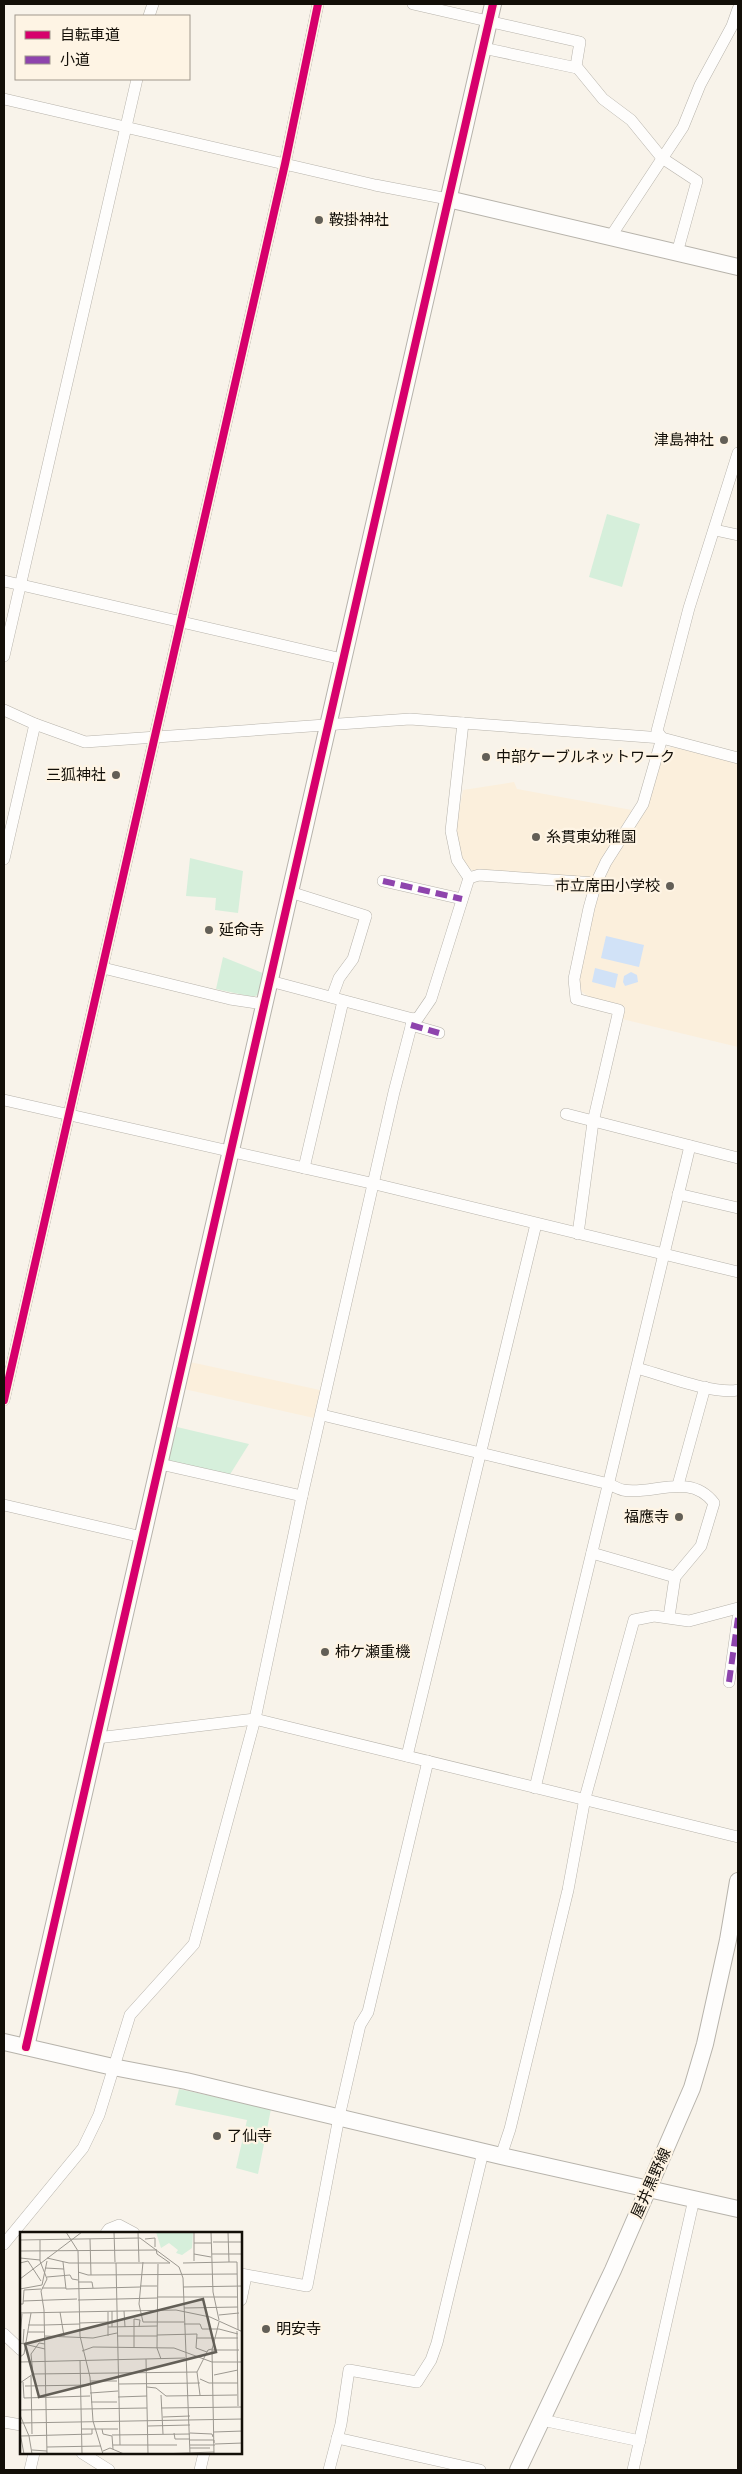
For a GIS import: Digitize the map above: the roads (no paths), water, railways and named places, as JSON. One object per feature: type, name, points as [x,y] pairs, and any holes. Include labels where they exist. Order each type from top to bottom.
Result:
[{"type":"street","points":[[4,1400],[285,164],[318,4]]},
{"type":"street","points":[[413,4],[580,42],[576,60],[577,68],[603,99],[631,120],[662,158],[697,181],[677,253]]},
{"type":"street","points":[[26,2047],[493,4]]},
{"type":"street","points":[[611,236],[684,127],[700,84],[732,26],[738,9]]},
{"type":"street","points":[[483,48],[577,68]]},
{"type":"street","points":[[4,656],[137,80]]},
{"type":"street","points":[[4,99],[375,185],[448,199],[611,236],[738,267]]},
{"type":"street","points":[[578,1234],[593,1122],[619,1010],[576,999],[574,978],[596,883],[606,862],[643,804],[662,738],[658,731],[689,608],[738,453]]},
{"type":"street","points":[[715,530],[738,535]]},
{"type":"street","points":[[4,582],[342,659]]},
{"type":"street","points":[[4,710],[35,724],[85,742],[328,723],[410,719],[662,738],[738,758]]},
{"type":"street","points":[[463,722],[451,831],[457,860],[469,878]]},
{"type":"street","points":[[4,858],[35,724]]},
{"type":"street","points":[[469,878],[479,875],[596,883]]},
{"type":"street","points":[[4,2244],[83,2148],[99,2115],[130,2015],[194,1944],[255,1718],[302,1496],[375,1184],[394,1092],[412,1022],[418,1018],[431,999],[469,878]]},
{"type":"street","points":[[383,881],[462,900]]},
{"type":"street","points":[[290,892],[366,916],[353,959],[339,978],[337,999],[304,1168]]},
{"type":"street","points":[[103,968],[230,999],[264,1004]]},
{"type":"street","points":[[270,981],[412,1022],[439,1033]]},
{"type":"street","points":[[4,1100],[375,1184],[738,1272]]},
{"type":"street","points":[[566,1114],[738,1158]]},
{"type":"street","points":[[535,1788],[690,1146]]},
{"type":"street","points":[[678,1194],[738,1208]]},
{"type":"street","points":[[407,1756],[536,1224]]},
{"type":"street","points":[[637,1368],[705,1387],[730,1392],[738,1390]]},
{"type":"street","points":[[678,1485],[705,1387]]},
{"type":"street","points":[[322,1415],[609,1484],[624,1490],[678,1485],[708,1494],[714,1503],[701,1546],[675,1577],[669,1617]]},
{"type":"street","points":[[160,1464],[302,1496]]},
{"type":"street","points":[[4,1505],[142,1537]]},
{"type":"street","points":[[592,1553],[675,1577]]},
{"type":"street","points":[[501,2156],[510,2129],[568,1890],[585,1798],[634,1620],[654,1616],[689,1621],[738,1608],[736,1651],[729,1682]]},
{"type":"street","points":[[97,1738],[255,1718],[738,1837]]},
{"type":"street","points":[[242,2292],[244,2275],[307,2286],[339,2117],[360,2025],[368,2012],[428,1761]]},
{"type":"street","name":"屋井黒野線","points":[[518,2470],[649,2188],[692,2088],[705,2044],[728,1940],[738,1881]]},
{"type":"street","points":[[4,2042],[113,2067],[186,2081],[483,2152],[738,2209]]},
{"type":"street","points":[[329,2470],[337,2438],[349,2370],[417,2382],[431,2360],[437,2343],[483,2152]]},
{"type":"street","points":[[633,2470],[694,2199]]},
{"type":"street","points":[[107,2232],[109,2228],[119,2225],[132,2232]]},
{"type":"street","points":[[4,2334],[20,2349]]},
{"type":"street","points":[[542,2420],[640,2441]]},
{"type":"street","points":[[4,2422],[20,2425]]},
{"type":"street","points":[[337,2438],[480,2470]]},
{"type":"street","points":[[30,2470],[34,2454]]},
{"type":"street","points":[[84,2454],[109,2470]]},
{"type":"street","points":[[200,2470],[204,2454]]},
{"type":"water","points":[[606,936],[644,945],[639,967],[601,958]]},
{"type":"water","points":[[595,968],[618,974],[615,988],[592,982]]},
{"type":"water","points":[[631,972],[637,975],[638,982],[625,986],[623,982],[624,976]]},
{"type":"place","name":"鞍掛神社","points":[[319,220]]},
{"type":"place","name":"津島神社","points":[[724,440]]},
{"type":"place","name":"中部ケーブルネットワーク","points":[[486,757]]},
{"type":"place","name":"三狐神社","points":[[116,775]]},
{"type":"place","name":"糸貫東幼稚園","points":[[536,837]]},
{"type":"place","name":"市立席田小学校","points":[[670,886]]},
{"type":"place","name":"延命寺","points":[[209,930]]},
{"type":"place","name":"福應寺","points":[[679,1517]]},
{"type":"place","name":"柿ケ瀬重機","points":[[325,1652]]},
{"type":"place","name":"了仙寺","points":[[217,2136]]},
{"type":"place","name":"明安寺","points":[[266,2329]]}]
